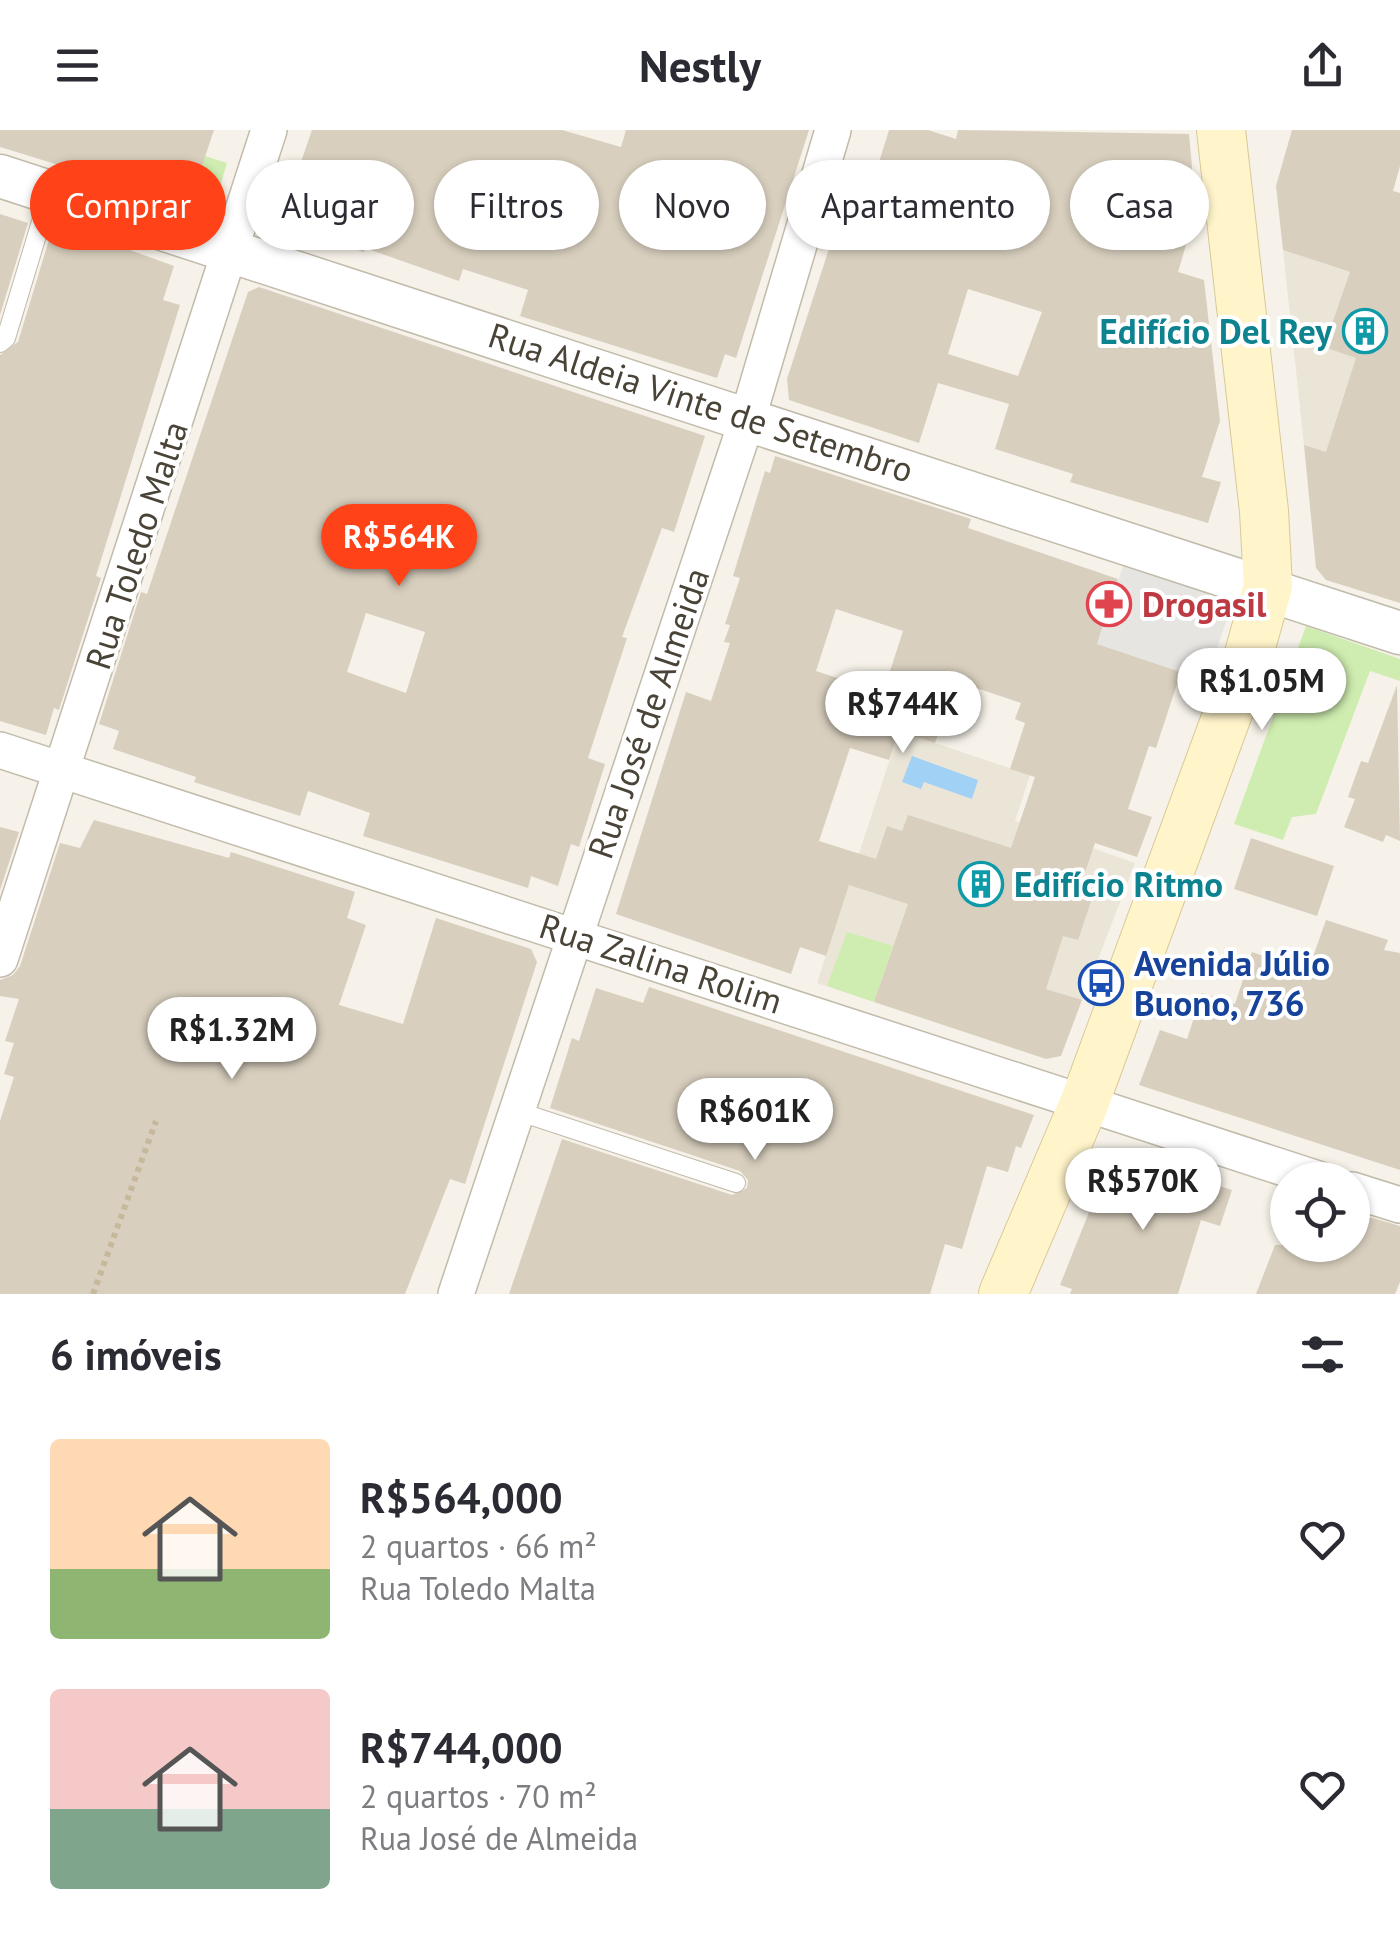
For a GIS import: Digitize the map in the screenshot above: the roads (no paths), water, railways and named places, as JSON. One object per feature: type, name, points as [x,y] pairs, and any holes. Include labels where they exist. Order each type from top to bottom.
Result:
[{"type":"main road","points":[[1003,1294],[1084,1104],[1247,661],[1268,586],[1264,511],[1221,130]]},
{"type":"street","name":"Rua Toledo Malta","points":[[0,960],[269,130]]},
{"type":"street","name":"Rua José de Almeida","points":[[456,1294],[748,417],[833,130]]},
{"type":"street","name":"Rua Aldeia Vinte de Setembro","points":[[0,176],[30,186]]},
{"type":"street","name":"Rua Aldeia Vinte de Setembro","points":[[226,249],[1400,632]]},
{"type":"street","name":"Rua Zalina Rolim","points":[[0,750],[1270,1164]]},
{"type":"street","points":[[1370,1196],[1400,1206]]},
{"type":"lane","points":[[0,343],[6,338],[33,250]]},
{"type":"lane","points":[[517,1112],[736,1183]]},
{"type":"water","points":[[912,756],[978,780],[972,799],[924,782],[921,789],[902,782]]},
{"type":"place","name":"Edifício Del Rey","points":[[1365,331]]},
{"type":"place","name":"Drogasil","points":[[1109,604]]},
{"type":"place","name":"Edifício Ritmo","points":[[981,884]]},
{"type":"place","name":"Avenida Júlio Buono, 736","points":[[1101,983]]}]
